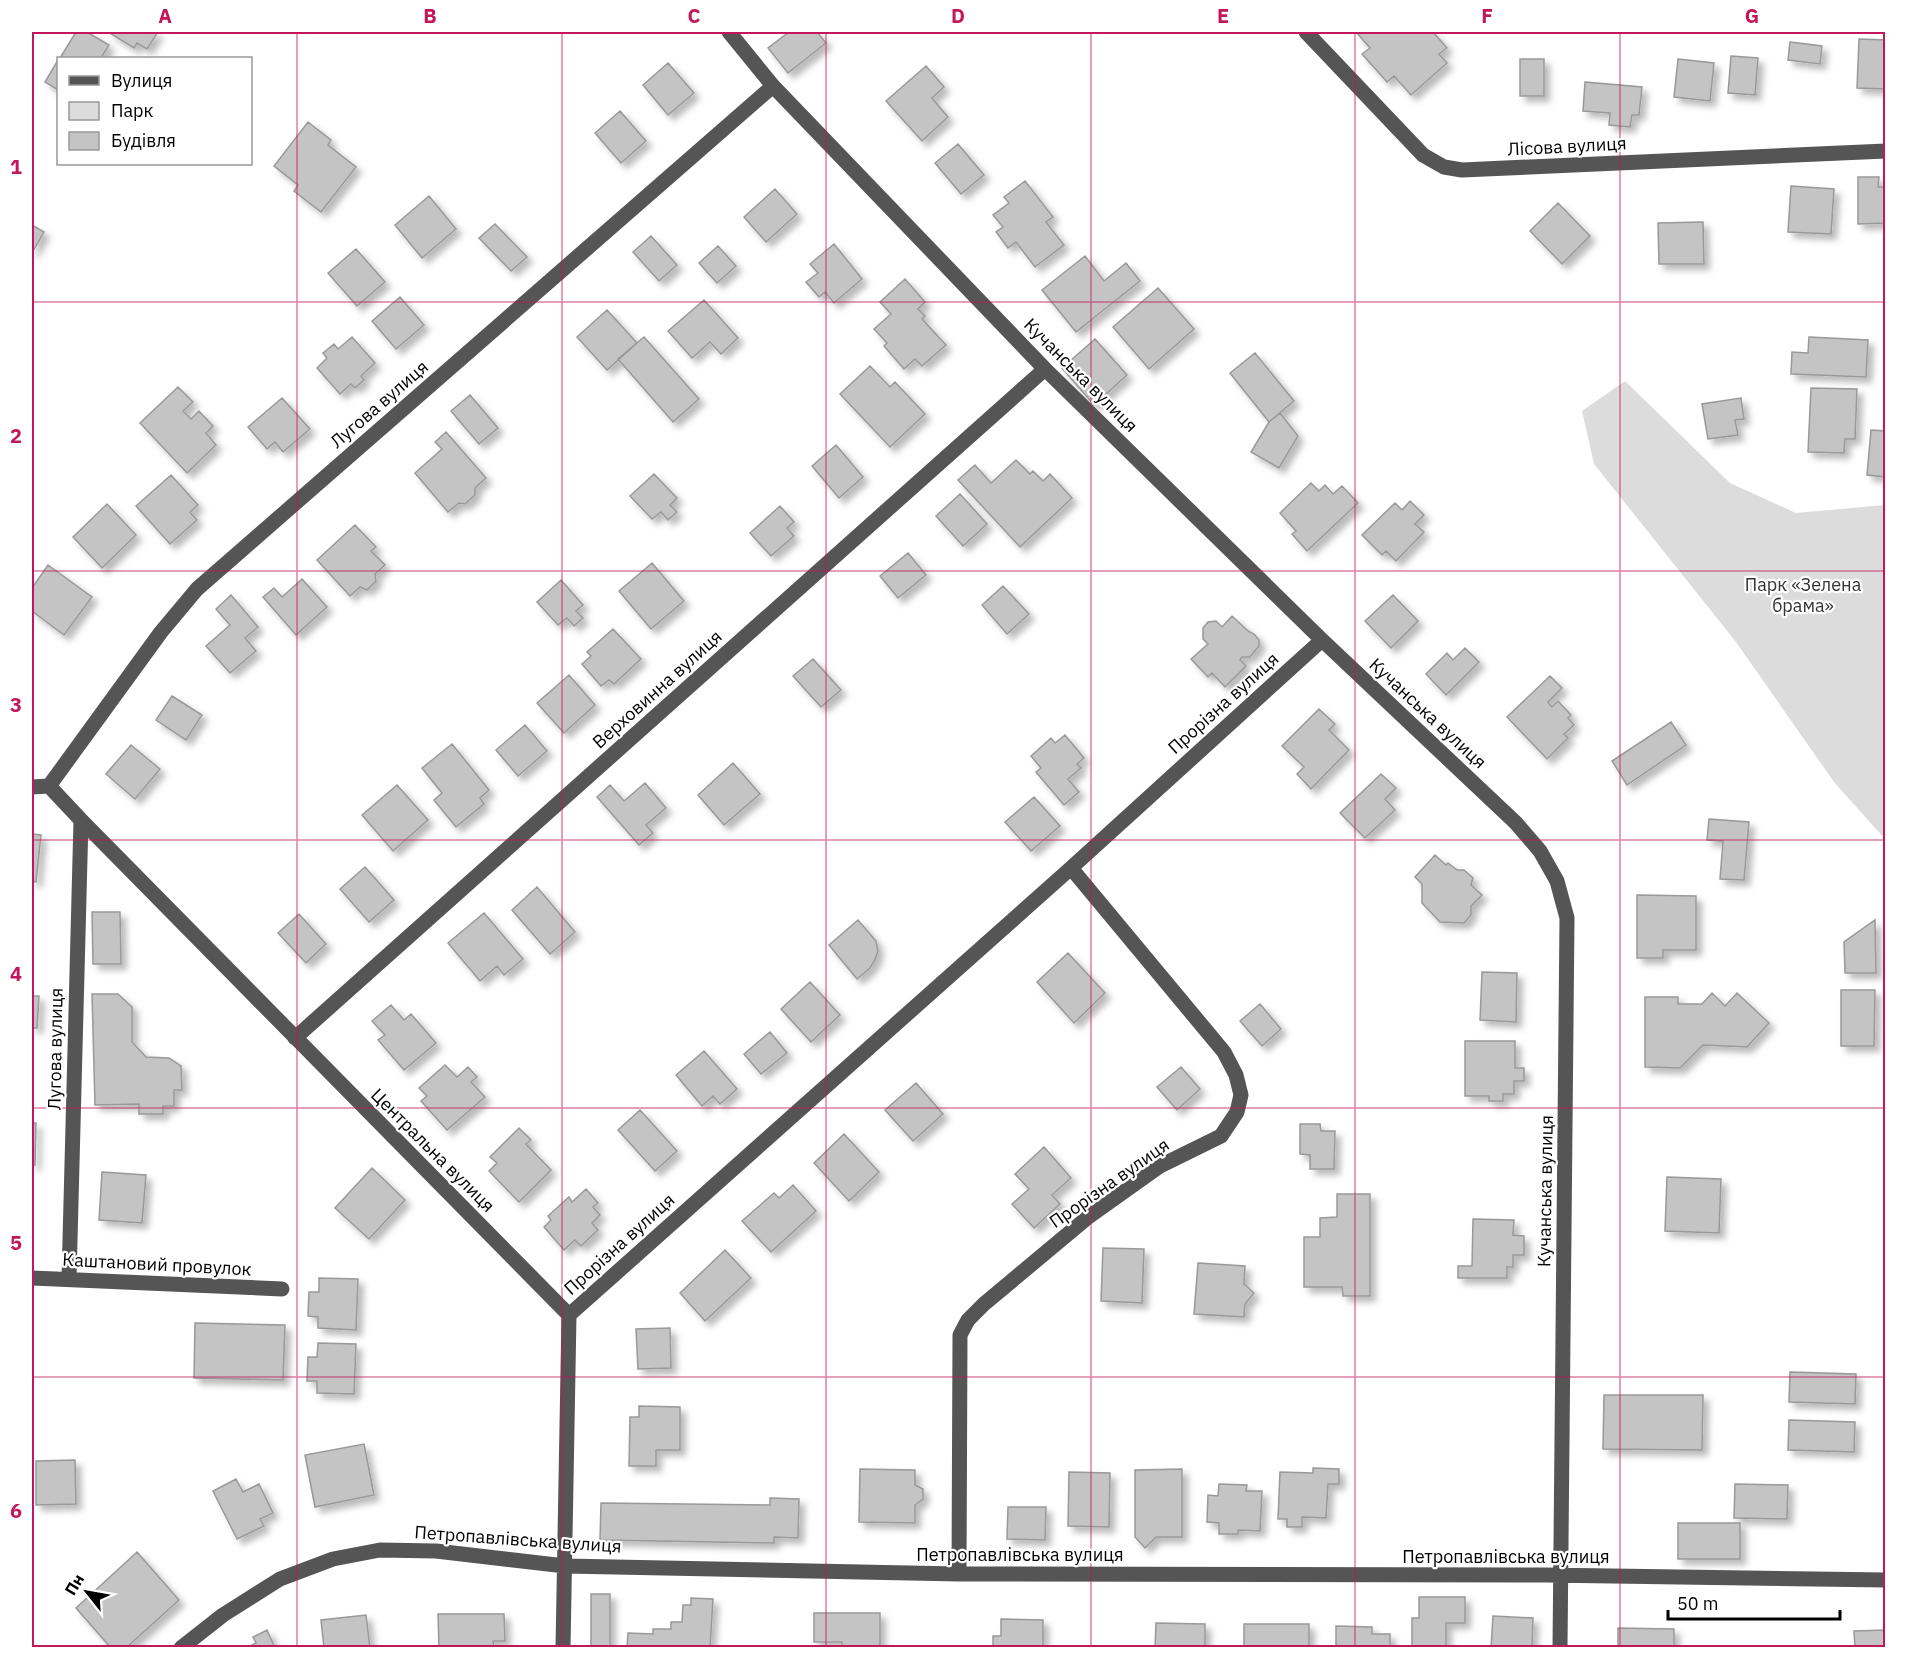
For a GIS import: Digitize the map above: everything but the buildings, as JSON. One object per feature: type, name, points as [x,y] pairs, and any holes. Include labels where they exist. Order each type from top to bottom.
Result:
[{"type":"street","name":"Кучанська вулиця","points":[[729,32],[773,86],[1046,369],[1322,640],[1516,823],[1540,851],[1557,881],[1567,918],[1560,1647]]},
{"type":"street","name":"Лісова вулиця","points":[[1306,32],[1423,155],[1444,167],[1462,170],[1886,151]]},
{"type":"street","name":"Лугова вулиця","points":[[49,786],[161,632],[197,590],[773,86]]},
{"type":"street","name":"Верховинна вулиця","points":[[295,1038],[1046,369]]},
{"type":"street","name":"Прорізна вулиця","points":[[569,1315],[1071,868],[1322,640]]},
{"type":"street","points":[[32,787],[49,786]]},
{"type":"street","name":"Центральна вулиця","points":[[49,786],[569,1315]]},
{"type":"street","name":"Лугова вулиця","points":[[69,1279],[81,820]]},
{"type":"street","name":"Прорізна вулиця","points":[[959,1574],[960,1335],[968,1320],[1086,1218],[1160,1166],[1221,1136],[1236,1112],[1241,1095],[1236,1075],[1224,1052],[1071,868]]},
{"type":"street","name":"Каштановий провулок","points":[[32,1278],[282,1289]]},
{"type":"street","points":[[563,1647],[569,1315]]},
{"type":"street","name":"Петропавлівська вулиця","points":[[181,1647],[223,1615],[280,1579],[333,1558],[380,1550],[436,1551],[565,1566],[959,1574],[1560,1575],[1886,1580]]},
{"type":"green space","name":"Парк «Зелена брама»","points":[[1625,381],[1730,483],[1796,513],[1885,505],[1885,839],[1834,782],[1736,642],[1594,464],[1582,411]]}]
